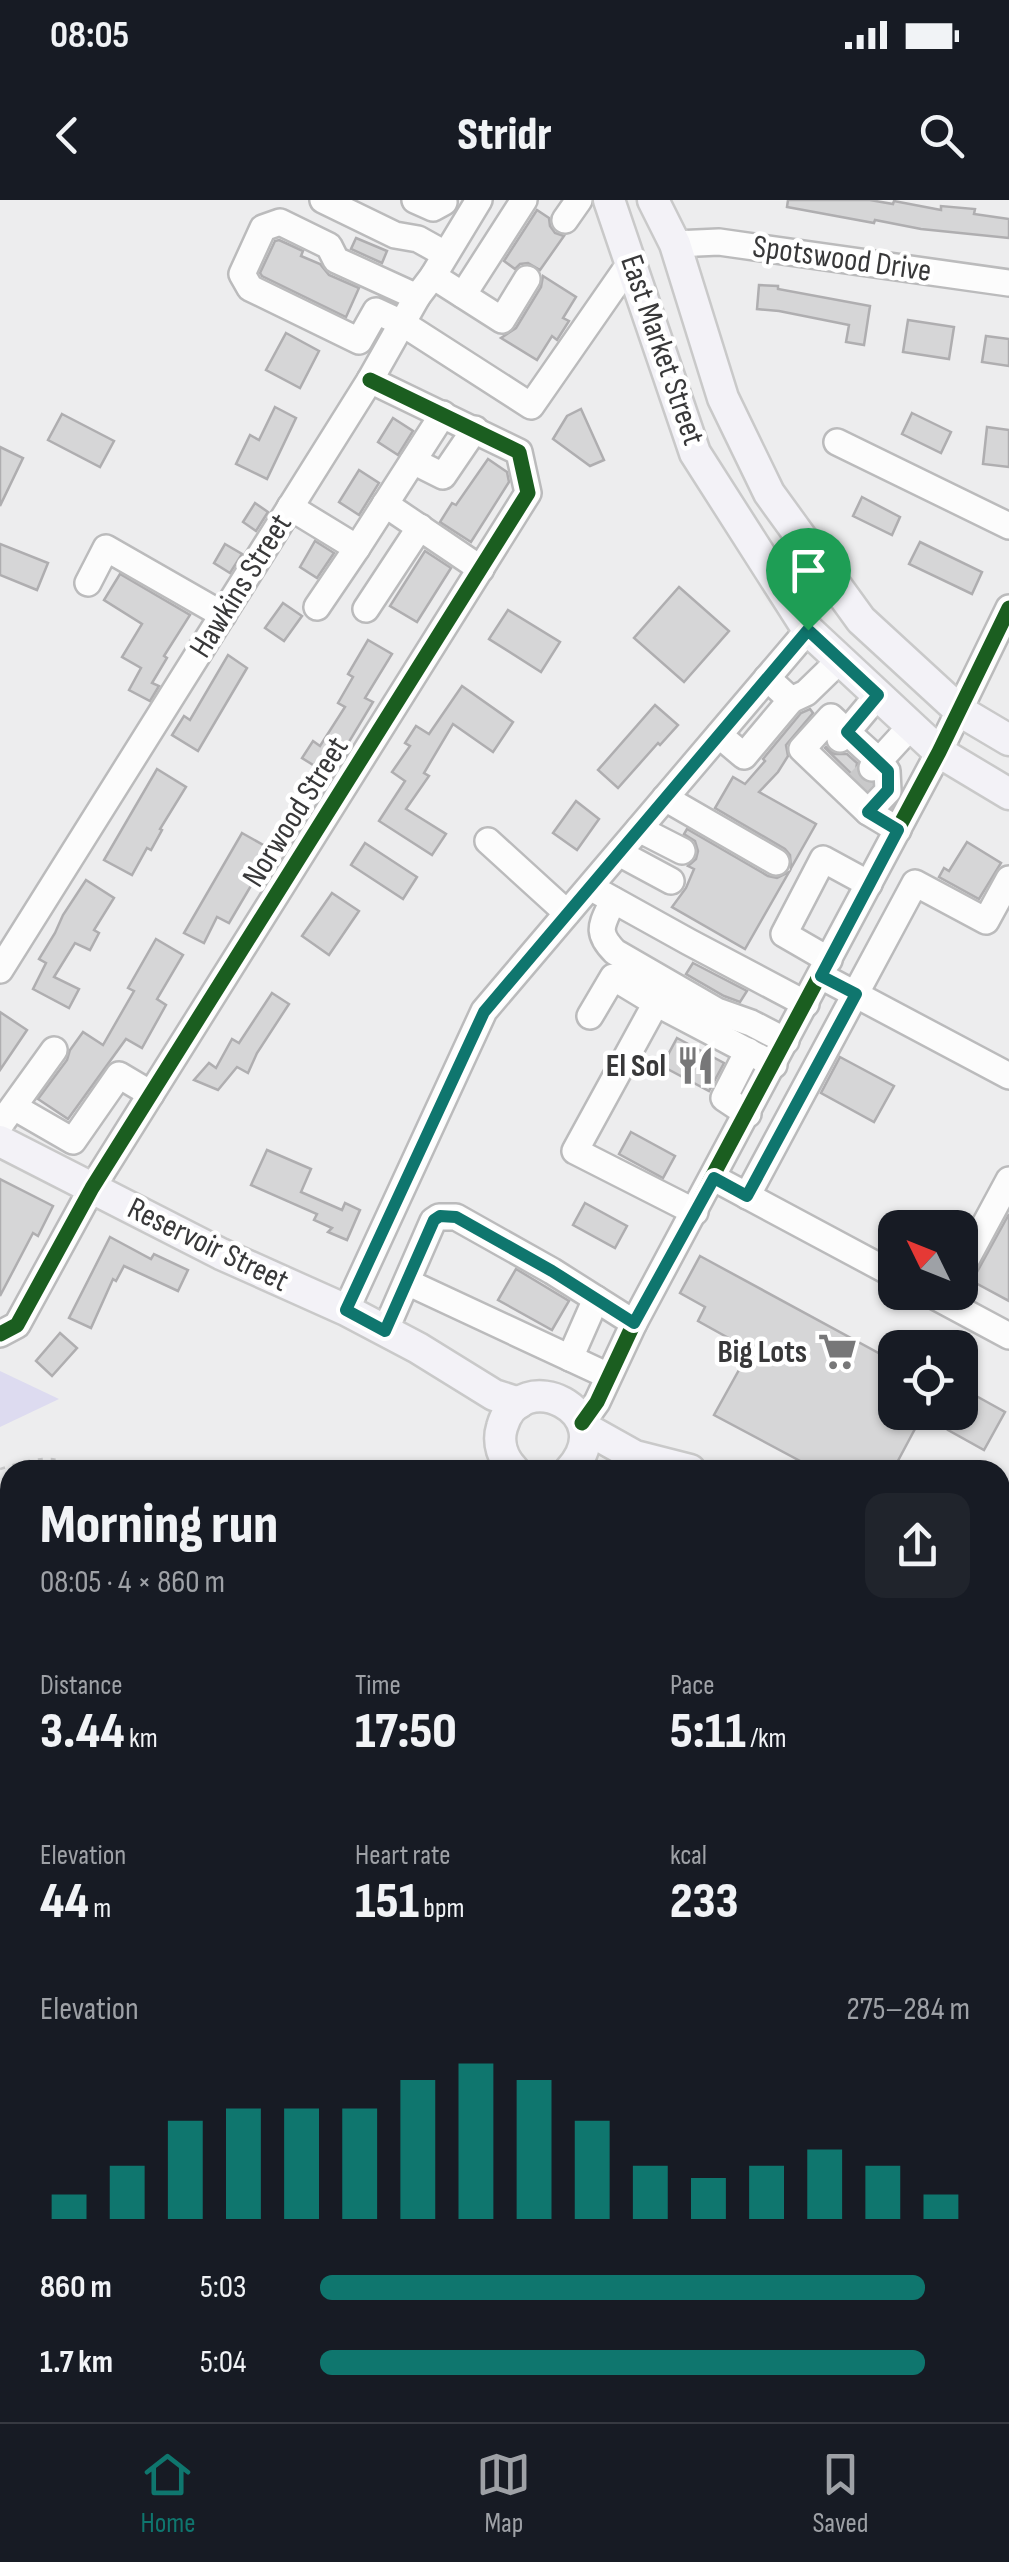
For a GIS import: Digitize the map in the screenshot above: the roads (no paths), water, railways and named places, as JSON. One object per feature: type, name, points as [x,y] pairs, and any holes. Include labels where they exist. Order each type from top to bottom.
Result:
[{"type":"main road","name":"East Market Street","points":[[610,200],[696,453],[808,630],[939,752],[1009,794]]},
{"type":"main road","name":"East Market Street","points":[[652,200],[675,244],[723,398],[769,494],[861,620],[960,711],[1009,740]]},
{"type":"main road","name":"Reservoir Street","points":[[0,1141],[221,1254],[346,1310],[494,1395],[519,1403]]},
{"type":"main road","name":"Reservoir Street","points":[[418,1348],[462,1390],[508,1460]]},
{"type":"main road","points":[[508,1460],[502,1424],[509,1412],[532,1397],[547,1396],[570,1406],[584,1426],[635,1456],[651,1460]]},
{"type":"main road","points":[[577,1460],[584,1444],[584,1426]]},
{"type":"main road","points":[[611,1460],[635,1456]]},
{"type":"street","points":[[323,200],[395,235],[418,239],[463,295],[502,320],[527,279]]},
{"type":"street","points":[[415,200],[432,208],[444,201],[474,208]]},
{"type":"street","points":[[463,295],[524,200]]},
{"type":"street","name":"Hawkins Street","points":[[0,970],[474,208]]},
{"type":"street","points":[[384,355],[250,288],[242,274],[263,228],[280,222],[330,246],[336,260],[417,297]]},
{"type":"street","name":"Spotswood Drive","points":[[675,244],[719,242],[1009,284]]},
{"type":"street","points":[[359,342],[376,310],[531,406],[631,262]]},
{"type":"street","name":"Norwood Street","points":[[0,1334],[17,1325],[92,1188],[528,493],[519,452],[370,380]]},
{"type":"street","points":[[316,608],[443,414]]},
{"type":"street","points":[[413,461],[443,476],[475,429]]},
{"type":"street","points":[[836,442],[1009,526]]},
{"type":"street","points":[[385,504],[481,569]]},
{"type":"street","points":[[290,507],[357,548]]},
{"type":"street","points":[[366,609],[420,528]]},
{"type":"street","points":[[88,584],[106,548],[223,615]]},
{"type":"street","points":[[584,1426],[634,1323],[939,752],[1009,608]]},
{"type":"street","points":[[346,1310],[484,1012],[808,630]]},
{"type":"street","points":[[719,735],[744,756],[791,700],[806,694],[840,660]]},
{"type":"street","points":[[767,678],[791,700]]},
{"type":"street","points":[[832,748],[878,695]]},
{"type":"street","points":[[864,777],[911,726]]},
{"type":"street","points":[[832,748],[864,777],[868,812]]},
{"type":"street","points":[[832,748],[864,777]]},
{"type":"street","points":[[864,777],[888,771],[888,790],[868,812]]},
{"type":"street","points":[[665,798],[793,871]]},
{"type":"street","points":[[868,812],[898,830]]},
{"type":"street","points":[[638,830],[682,852]]},
{"type":"street","points":[[488,841],[568,913]]},
{"type":"street","points":[[619,852],[671,881]]},
{"type":"street","points":[[793,871],[823,859],[870,884]]},
{"type":"street","points":[[793,871],[784,934],[856,994],[1009,1076]]},
{"type":"street","points":[[747,1196],[915,883],[986,922],[1009,879]]},
{"type":"street","points":[[590,886],[806,1004]]},
{"type":"street","points":[[613,900],[601,930],[604,941],[615,952],[717,1011],[786,1041]]},
{"type":"street","points":[[590,1016],[613,977],[656,1004],[774,1065]]},
{"type":"street","points":[[656,1004],[575,1151],[696,1212]]},
{"type":"street","points":[[54,1050],[7,1116],[74,1141],[119,1075],[151,1094]]},
{"type":"street","points":[[748,1051],[724,1098],[748,1114]]},
{"type":"street","points":[[714,1178],[878,1266]]},
{"type":"street","points":[[978,1238],[1009,1180]]},
{"type":"street","points":[[385,1331],[434,1220],[446,1216],[456,1217],[552,1271],[634,1323]]},
{"type":"street","points":[[407,1282],[600,1372]]},
{"type":"street","points":[[570,1358],[596,1299]]},
{"type":"street","points":[[964,1310],[1009,1336]]},
{"type":"street","points":[[561,1400],[582,1394],[590,1386],[634,1323]]},
{"type":"tunnel","points":[[857,784],[872,768]]},
{"type":"place","name":"El Sol","points":[[696,1066]]},
{"type":"place","name":"Big Lots","points":[[837,1352]]}]
